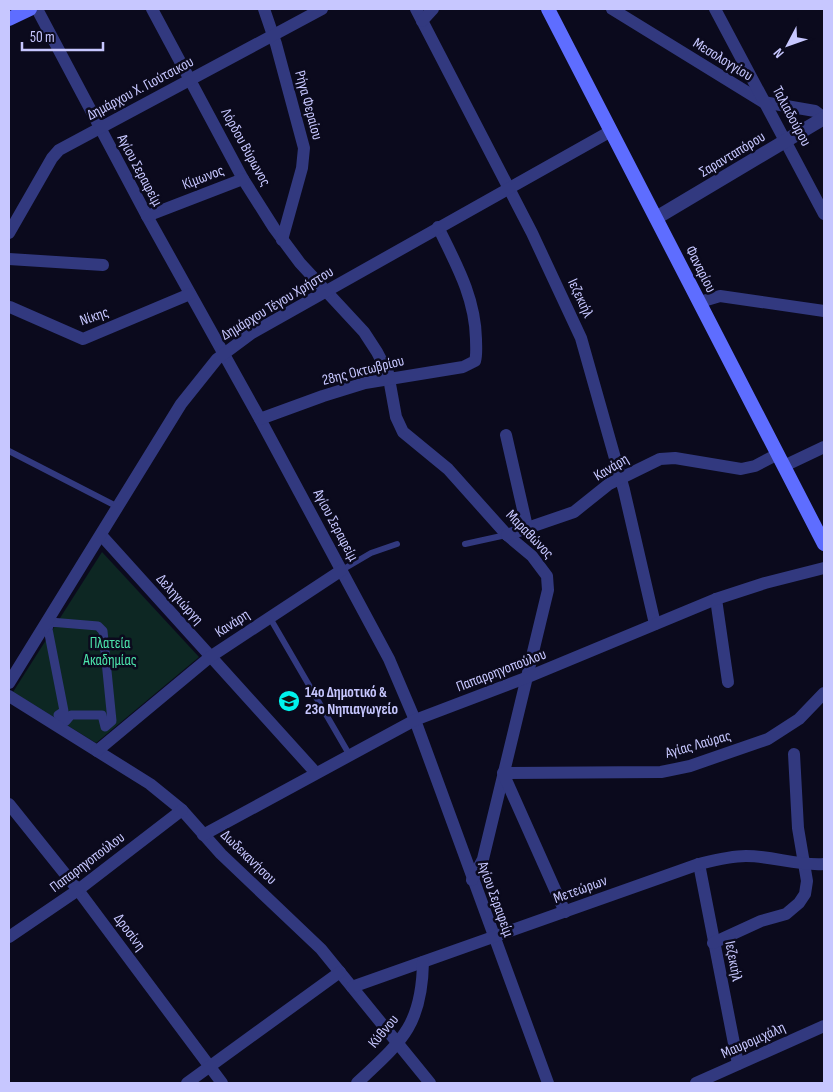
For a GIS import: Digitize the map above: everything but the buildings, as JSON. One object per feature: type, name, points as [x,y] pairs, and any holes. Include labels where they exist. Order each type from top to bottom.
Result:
[{"type":"main road","points":[[9,19],[30,9]]},
{"type":"main road","name":"Φαναρίου","points":[[548,9],[824,544]]},
{"type":"street","name":"Αγίου Σεραφείμ","points":[[37,9],[147,216],[260,419],[389,659],[414,720],[492,938],[548,1083]]},
{"type":"street","name":"Λόρδου Βύρωνος","points":[[152,9],[243,179],[282,240],[325,292]]},
{"type":"street","name":"Ρήγα Φεραίου","points":[[264,9],[304,148],[302,168],[282,240]]},
{"type":"street","name":"Δημάρχου Χ. Γιούτσικου","points":[[9,233],[54,154],[322,9]]},
{"type":"street","name":"Ιεζεκιήλ","points":[[416,9],[556,281],[581,338],[620,478],[655,624]]},
{"type":"street","points":[[422,21],[433,9]]},
{"type":"street","name":"Μεσολογγίου","points":[[612,9],[767,103],[815,112],[824,118]]},
{"type":"street","name":"Ταλιαδούρου","points":[[715,9],[787,140],[824,214]]},
{"type":"street","name":"Σαρανταπόρου","points":[[656,218],[824,118]]},
{"type":"street","name":"Δημάρχου Τέγου Χρήστου","points":[[9,683],[181,404],[224,354],[252,333],[611,131]]},
{"type":"street","name":"Κίμωνος","points":[[147,216],[243,179]]},
{"type":"street","name":"28ης Οκτωβρίου","points":[[260,419],[328,394],[389,378],[463,367],[474,361],[476,328],[469,292],[438,227]]},
{"type":"street","points":[[9,259],[103,265]]},
{"type":"street","name":"Μαραθώνος","points":[[325,292],[371,341],[383,362],[389,378],[398,424],[404,432],[457,478],[507,535],[532,556],[549,580],[528,677],[483,859],[472,880]]},
{"type":"street","name":"Νίκης","points":[[10,307],[82,340],[190,294]]},
{"type":"street","points":[[700,302],[720,296],[824,311]]},
{"type":"street","points":[[506,435],[527,528]]},
{"type":"street","name":"Κανάρη","points":[[507,535],[574,512],[620,478],[663,458],[741,469],[781,460],[824,447]]},
{"type":"street","name":"Δεληγιώργη","points":[[100,536],[316,773]]},
{"type":"street","name":"Παπαρρηγοπούλου","points":[[203,835],[414,720],[528,677],[716,599],[765,583],[824,568]]},
{"type":"street","name":"Κανάρη","points":[[98,751],[210,657],[342,570]]},
{"type":"street","points":[[716,599],[728,682]]},
{"type":"street","points":[[50,622],[98,626],[103,631],[112,721],[104,727],[102,715],[71,715],[66,721],[58,715],[64,711],[48,629],[50,622]]},
{"type":"street","name":"Αγίας Λαύρας","points":[[503,773],[662,772],[690,766],[768,739],[799,719],[824,693]]},
{"type":"street","name":"Δωδεκανήσου","points":[[9,696],[150,784],[182,810],[203,835],[308,936],[340,972],[430,1083]]},
{"type":"street","points":[[713,943],[760,921],[782,916],[794,908],[806,890],[795,794],[794,754]]},
{"type":"street","points":[[503,773],[565,912]]},
{"type":"street","name":"Δροσίνη","points":[[9,804],[78,890],[222,1083]]},
{"type":"street","name":"Παπαρηγοπούλου","points":[[9,938],[78,890],[182,810]]},
{"type":"street","name":"Μετεώρων","points":[[352,987],[720,858],[748,856],[803,865],[824,864]]},
{"type":"street","name":"Ιεζεκιήλ","points":[[699,864],[738,1064]]},
{"type":"street","name":"Κύθνου","points":[[357,1083],[397,1043],[410,1027],[417,1012],[421,996],[423,962]]},
{"type":"street","points":[[187,1083],[340,972]]},
{"type":"street","name":"Μαυρομιχάλη","points":[[699,1082],[824,1026]]},
{"type":"lane","points":[[9,451],[118,506]]},
{"type":"lane","name":"Κανάρη","points":[[465,544],[507,535]]},
{"type":"lane","name":"Κανάρη","points":[[342,570],[371,553],[398,544]]},
{"type":"lane","points":[[270,618],[349,754]]},
{"type":"green space","name":"Πλατεία Ακαδημίας","points":[[102,552],[199,657],[96,743],[13,692]]},
{"type":"place","name":"14ο Δημοτικό & 23ο Νηπιαγωγείο","points":[[289,701]]}]
